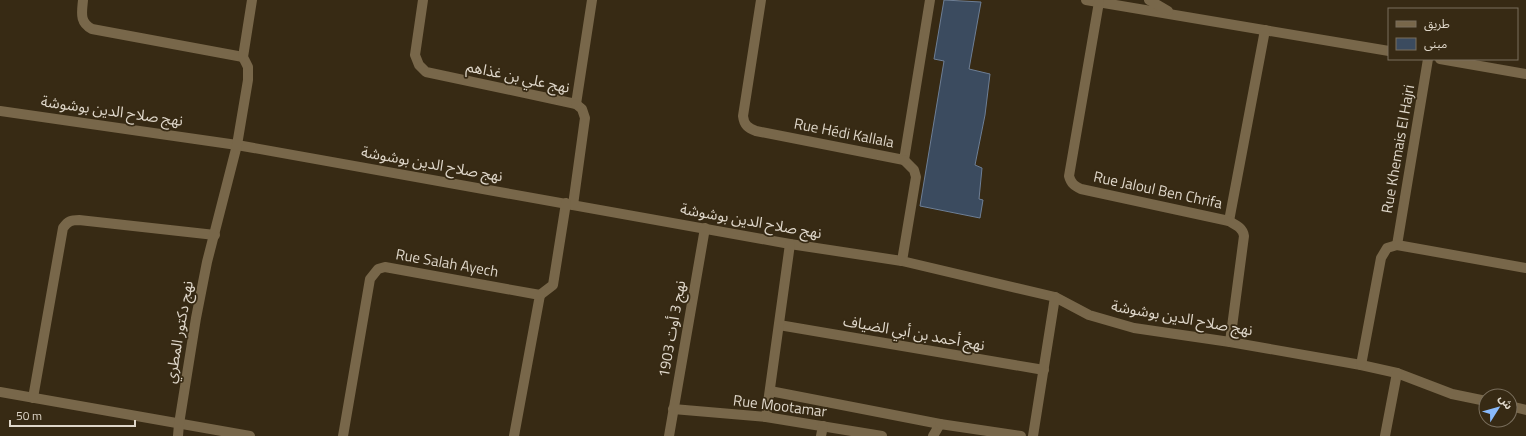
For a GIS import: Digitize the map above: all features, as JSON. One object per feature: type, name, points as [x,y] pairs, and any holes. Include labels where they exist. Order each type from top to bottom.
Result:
[{"type":"street","points":[[84,0],[81,15],[83,21],[92,29],[244,57]]},
{"type":"street","name":"نهج دكتور المطري","points":[[178,436],[178,424],[207,262],[237,145],[248,80],[248,67],[244,57],[252,0]]},
{"type":"street","name":"نهج علي بن غذاهم","points":[[423,0],[415,55],[419,65],[426,72],[576,104],[592,0]]},
{"type":"street","name":"Rue Hédi Kallala","points":[[761,0],[743,116],[744,123],[756,132],[904,160],[930,0]]},
{"type":"street","points":[[1086,0],[1388,51]]},
{"type":"street","points":[[1149,0],[1174,15]]},
{"type":"street","name":"Rue Jaloul Ben Chrifa","points":[[1099,2],[1070,169],[1070,181],[1074,186],[1081,189],[1229,221],[1265,30]]},
{"type":"street","name":"Rue Khemais El Hajri","points":[[1397,244],[1428,60]]},
{"type":"street","points":[[1446,60],[1526,74]]},
{"type":"street","points":[[514,436],[540,295],[553,285],[570,204],[585,118],[582,109],[576,104]]},
{"type":"street","name":"نهج صلاح الدين بوشوشة","points":[[0,111],[237,145],[790,244],[902,261],[1055,297],[1089,315],[1134,328],[1230,342],[1361,365],[1397,373],[1452,394],[1478,399]]},
{"type":"street","points":[[902,261],[916,177],[914,170],[904,160]]},
{"type":"street","points":[[33,398],[63,228],[67,222],[79,220],[215,235]]},
{"type":"street","points":[[1229,221],[1243,231],[1244,236],[1230,342]]},
{"type":"street","name":"نهج 3 أوت 1903","points":[[669,436],[705,228]]},
{"type":"street","points":[[766,418],[790,244]]},
{"type":"street","points":[[1361,365],[1381,258],[1387,248],[1397,244],[1526,268]]},
{"type":"street","name":"Rue Salah Ayech","points":[[343,436],[370,279],[378,269],[385,267],[540,295]]},
{"type":"street","points":[[1033,436],[1055,297]]},
{"type":"street","name":"نهج أحمد بن أبي الضياف","points":[[779,325],[1044,370]]},
{"type":"street","points":[[1385,436],[1397,373]]},
{"type":"street","name":"Rue Mootamar","points":[[770,391],[940,424],[1021,436]]},
{"type":"street","points":[[0,392],[250,436]]},
{"type":"street","name":"Rue Mootamar","points":[[674,409],[766,418],[822,431],[882,436]]},
{"type":"street","points":[[933,436],[940,424]]},
{"type":"building","points":[[944,0],[981,2],[969,69],[990,74],[985,115],[975,165],[982,168],[979,199],[983,200],[980,218],[920,206],[944,61],[934,59]]}]
